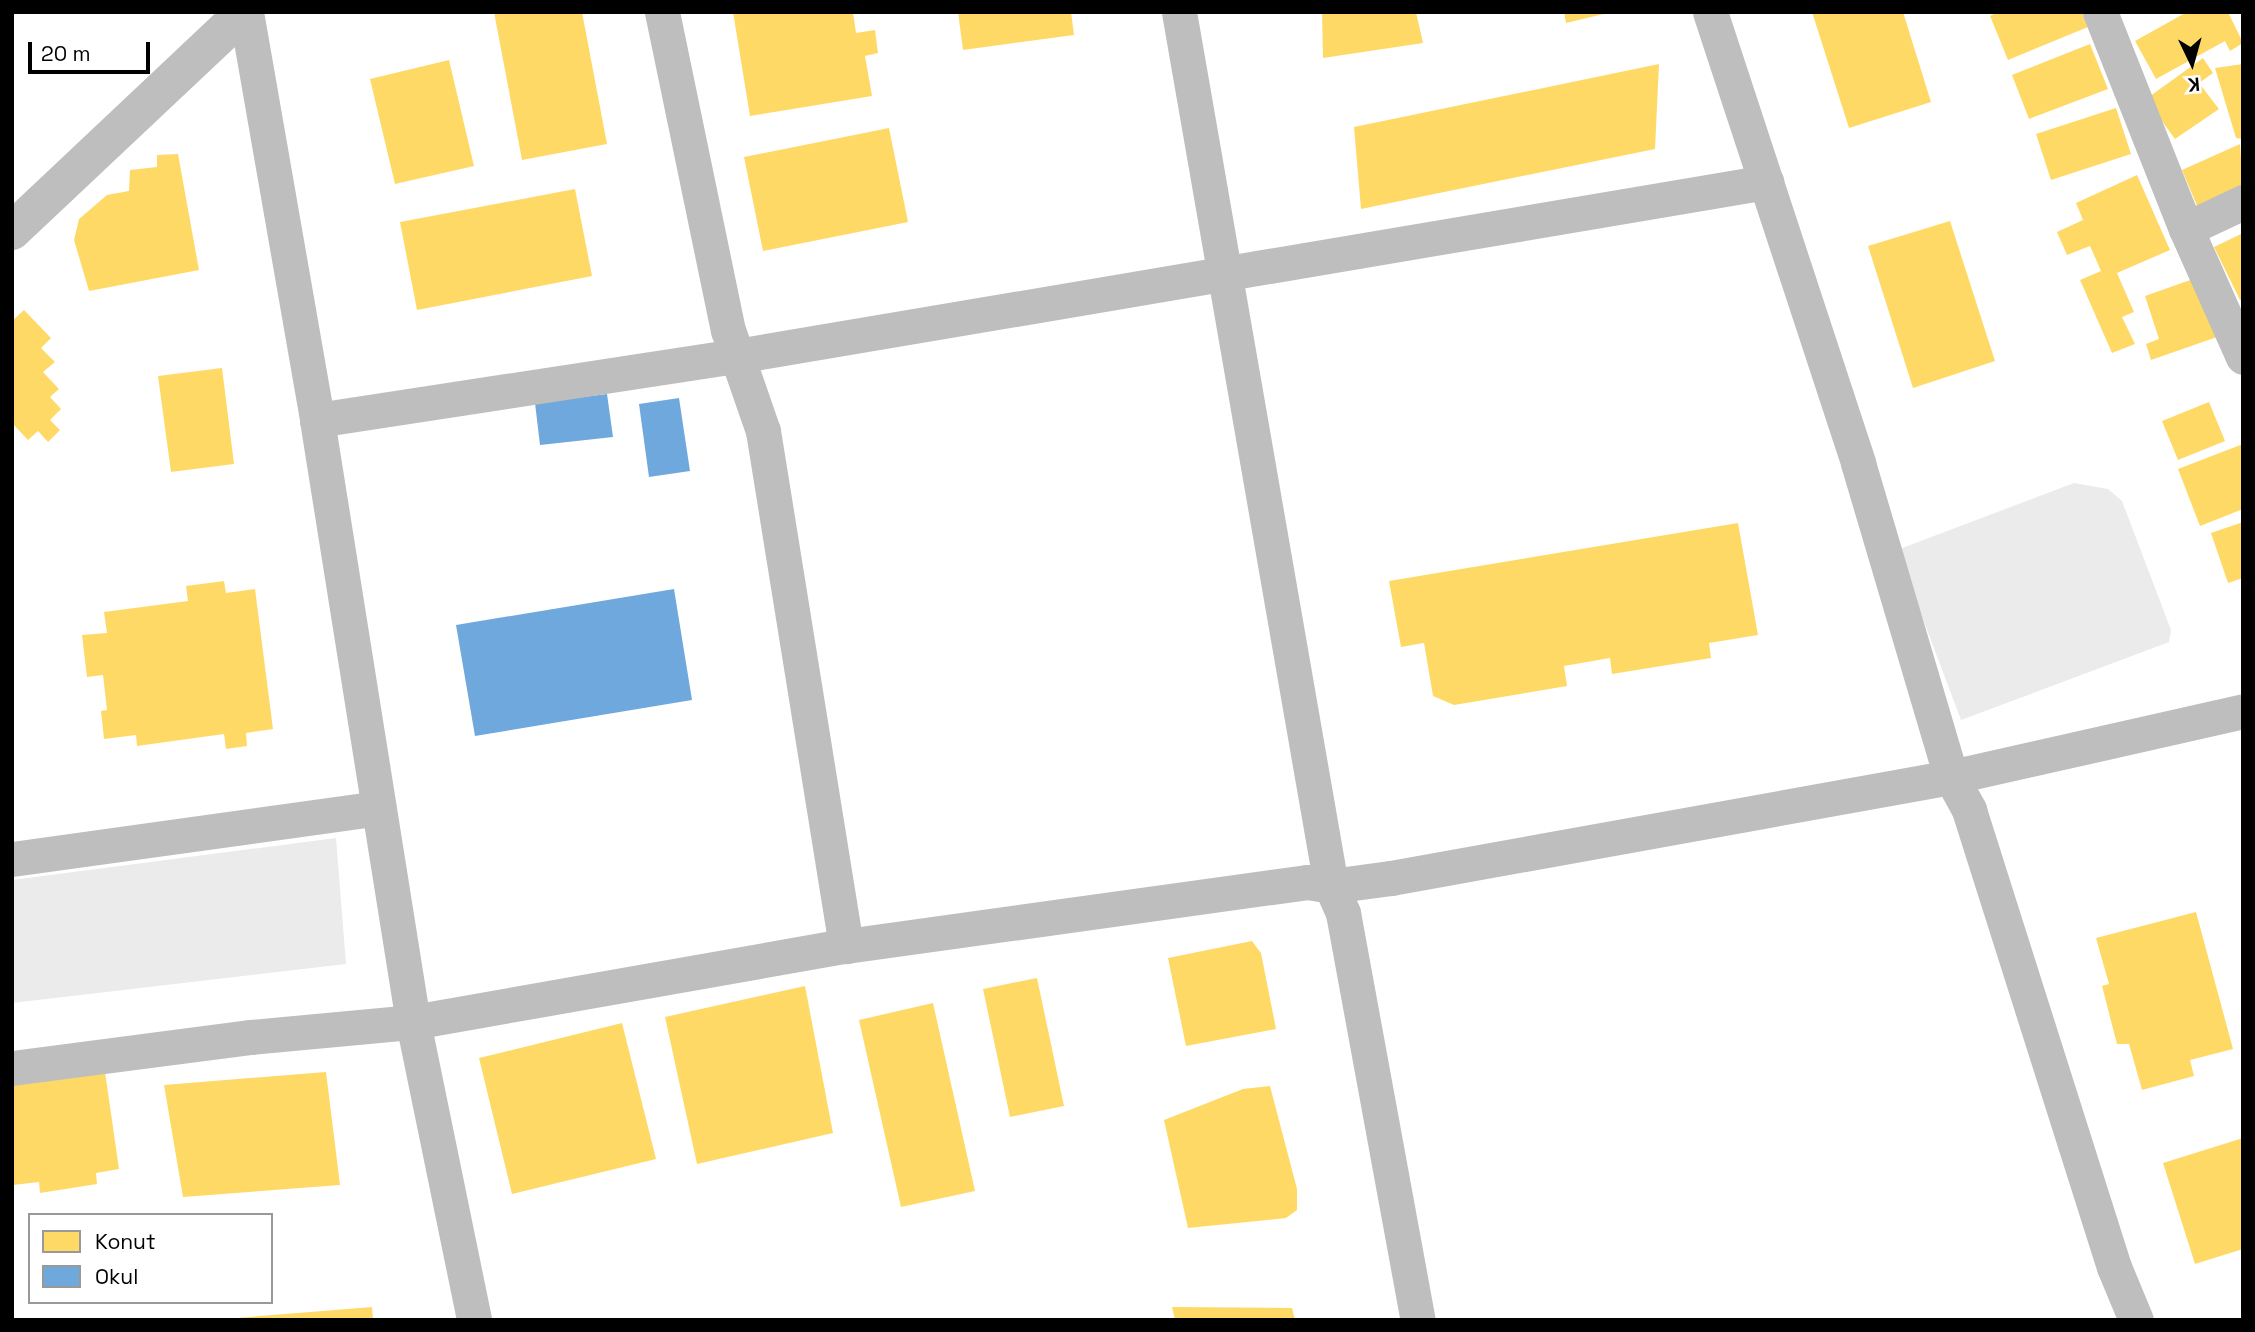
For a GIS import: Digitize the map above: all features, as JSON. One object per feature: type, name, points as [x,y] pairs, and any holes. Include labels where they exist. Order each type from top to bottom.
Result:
[{"type":"street","points":[[12,231],[245,12]]},
{"type":"street","points":[[245,12],[317,420],[414,1022],[474,1320]]},
{"type":"street","points":[[662,12],[727,330],[763,431],[846,946]]},
{"type":"street","points":[[1180,12],[1331,886],[1343,913],[1418,1320]]},
{"type":"street","points":[[1710,12],[1864,482],[1951,777],[1969,810],[2114,1267],[2136,1320]]},
{"type":"street","points":[[2100,12],[2186,229],[2243,358]]},
{"type":"street","points":[[317,420],[737,356],[1766,182]]},
{"type":"street","points":[[2186,229],[2243,202]]},
{"type":"street","points":[[12,1068],[251,1037],[414,1022],[846,946],[1307,881],[1331,886],[1391,878],[1951,777],[2243,711]]},
{"type":"street","points":[[12,859],[378,808]]},
{"type":"shaded area","points":[[2074,483],[2108,489],[2122,501],[2171,630],[2169,642],[1961,720],[1897,550]]},
{"type":"shaded area","points":[[336,838],[346,964],[12,1003],[12,880]]},
{"type":"building: Konut","points":[[494,12],[582,12],[607,144],[522,160]]},
{"type":"building: Konut","points":[[733,12],[853,12],[856,33],[875,30],[878,53],[865,56],[872,96],[750,116]]},
{"type":"building: Konut","points":[[958,12],[1071,12],[1074,35],[963,50]]},
{"type":"building: Konut","points":[[1322,12],[1416,12],[1423,43],[1323,58]]},
{"type":"building: Konut","points":[[1564,12],[1608,12],[1608,13],[1566,23]]},
{"type":"building: Konut","points":[[1812,12],[1903,12],[1931,102],[1849,128]]},
{"type":"building: Konut","points":[[1998,12],[2082,12],[2088,27],[2008,60],[1990,16]]},
{"type":"building: Konut","points":[[2187,12],[2228,12],[2243,43],[2230,51],[2225,41],[2156,79],[2135,41]]},
{"type":"building: Konut","points":[[2090,44],[2108,89],[2029,119],[2012,75]]},
{"type":"building: Konut","points":[[2203,58],[2213,73],[2199,83],[2219,109],[2175,139],[2146,99]]},
{"type":"building: Konut","points":[[449,60],[474,166],[395,184],[370,79]]},
{"type":"building: Konut","points":[[1659,64],[1655,149],[1361,209],[1354,127]]},
{"type":"building: Konut","points":[[2243,64],[2243,139],[2236,138],[2215,68]]},
{"type":"building: Konut","points":[[2116,108],[2131,154],[2051,180],[2036,134]]},
{"type":"building: Konut","points":[[889,128],[908,222],[763,251],[744,157]]},
{"type":"building: Konut","points":[[2240,144],[2243,188],[2198,208],[2182,170]]},
{"type":"building: Konut","points":[[178,154],[199,270],[89,291],[74,240],[79,219],[107,195],[129,191],[130,170],[157,167],[157,155]]},
{"type":"building: Konut","points":[[2137,175],[2170,250],[2117,273],[2134,312],[2122,317],[2135,344],[2112,353],[2080,280],[2101,271],[2090,246],[2067,255],[2057,232],[2083,220],[2076,203]]},
{"type":"building: Konut","points":[[575,189],[592,276],[417,310],[400,222]]},
{"type":"building: Konut","points":[[1950,221],[1995,361],[1913,388],[1868,246]]},
{"type":"building: Konut","points":[[2243,233],[2243,299],[2240,300],[2214,247]]},
{"type":"building: Konut","points":[[2196,278],[2217,337],[2151,360],[2146,344],[2159,339],[2145,296]]},
{"type":"building: Konut","points":[[24,310],[51,338],[41,348],[55,362],[43,372],[59,389],[50,397],[61,409],[50,420],[60,430],[48,442],[38,431],[28,440],[12,423],[12,321]]},
{"type":"building: Konut","points":[[222,368],[234,464],[171,472],[158,376]]},
{"type":"building: Konut","points":[[2209,402],[2225,441],[2178,460],[2162,421]]},
{"type":"building: Konut","points":[[2243,444],[2243,509],[2200,526],[2178,469]]},
{"type":"building: Konut","points":[[2243,522],[2243,578],[2228,583],[2211,533]]},
{"type":"building: Konut","points":[[1738,523],[1758,635],[1709,643],[1711,658],[1612,674],[1610,658],[1564,666],[1567,686],[1454,705],[1433,696],[1424,643],[1401,647],[1389,581]]},
{"type":"building: Konut","points":[[224,581],[226,593],[255,589],[273,729],[246,733],[247,746],[226,749],[224,734],[137,746],[136,735],[104,739],[101,711],[107,710],[103,675],[87,677],[82,635],[107,633],[104,612],[188,601],[186,586]]},
{"type":"building: Konut","points":[[2196,912],[2233,1049],[2190,1060],[2194,1076],[2142,1090],[2129,1044],[2117,1044],[2102,986],[2109,984],[2096,938]]},
{"type":"building: Konut","points":[[1252,941],[1261,953],[1276,1029],[1186,1046],[1168,958]]},
{"type":"building: Konut","points":[[1037,978],[1064,1106],[1010,1117],[983,989]]},
{"type":"building: Konut","points":[[805,986],[833,1133],[697,1164],[665,1017]]},
{"type":"building: Konut","points":[[933,1003],[975,1191],[901,1207],[859,1020]]},
{"type":"building: Konut","points":[[622,1023],[656,1159],[512,1194],[479,1058]]},
{"type":"building: Konut","points":[[104,1065],[119,1169],[96,1173],[97,1184],[40,1193],[39,1182],[13,1185],[12,1078]]},
{"type":"building: Konut","points":[[326,1072],[340,1185],[183,1197],[164,1085]]},
{"type":"building: Konut","points":[[1270,1086],[1297,1189],[1297,1210],[1286,1218],[1188,1228],[1164,1120],[1243,1089]]},
{"type":"building: Konut","points":[[2243,1138],[2243,1249],[2195,1264],[2163,1163]]},
{"type":"building: Konut","points":[[372,1307],[373,1320],[237,1320],[237,1318]]},
{"type":"building: Konut","points":[[1172,1307],[1292,1308],[1295,1320],[1175,1320]]},
{"type":"building: Okul","points":[[607,394],[613,437],[540,445],[535,403]]},
{"type":"building: Okul","points":[[679,398],[690,471],[649,477],[639,404]]},
{"type":"building: Okul","points":[[674,589],[692,700],[475,736],[456,625]]}]
